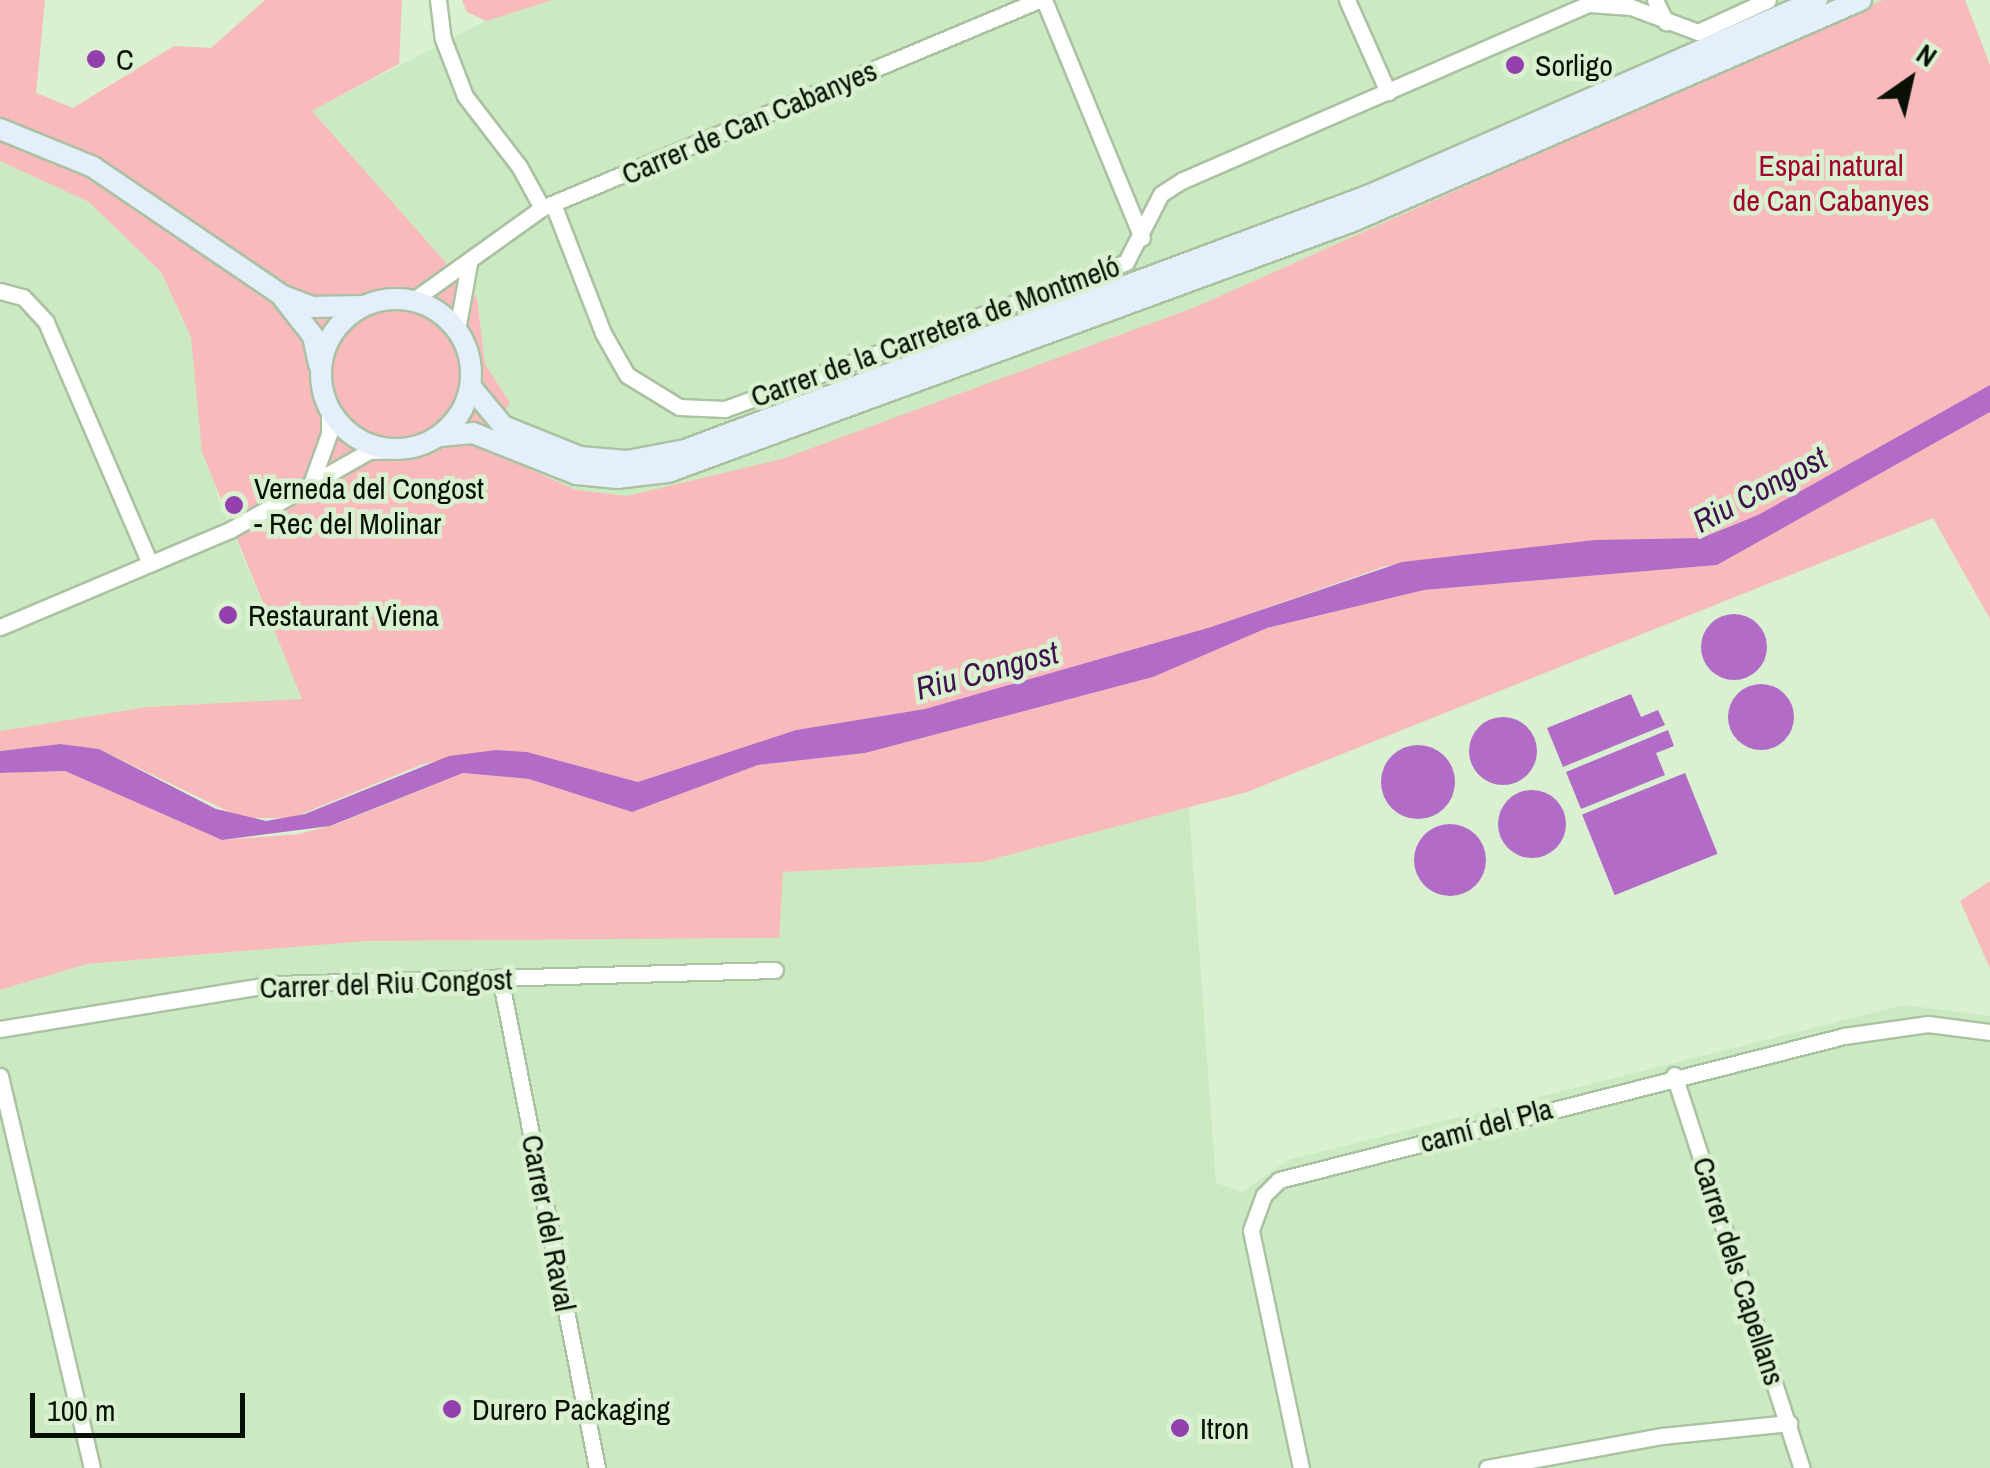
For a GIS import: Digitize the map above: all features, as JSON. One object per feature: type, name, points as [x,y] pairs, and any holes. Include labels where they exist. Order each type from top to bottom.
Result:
[{"type":"street","name":"Carrer de la Carretera de Montmeló","points":[[438,0],[443,40],[465,96],[548,206],[614,358],[642,389],[698,410],[725,409],[1126,262],[1142,238],[1161,194],[1181,181],[1593,2],[1631,7],[1698,32],[1768,0]]},
{"type":"street","name":"Carrer de Can Cabanyes","points":[[412,300],[548,206],[1042,0]]},
{"type":"street","points":[[1042,0],[1142,238]]},
{"type":"street","points":[[1347,0],[1388,92]]},
{"type":"street","points":[[1655,0],[1666,23]]},
{"type":"street","points":[[471,387],[503,426],[580,458],[627,461],[685,450],[1370,196],[1816,0]]},
{"type":"street","points":[[0,627],[230,530],[369,451],[393,450],[440,436],[473,433],[543,464],[599,477],[649,476],[696,464],[1353,221],[1861,0]]},
{"type":"street","points":[[0,129],[93,167],[282,295],[312,308],[412,300],[457,330],[469,357],[471,387],[454,423],[440,436]]},
{"type":"street","points":[[457,330],[469,263]]},
{"type":"street","points":[[0,291],[23,297],[46,322],[150,564]]},
{"type":"street","points":[[282,295],[313,336],[329,408],[329,434],[311,484]]},
{"type":"street","points":[[321,371],[333,332],[364,306]]},
{"type":"street","points":[[329,408],[355,438],[393,450]]},
{"type":"street","name":"Carrer del Riu Congost","points":[[0,1029],[275,984],[774,970]]},
{"type":"street","name":"Carrer del Raval","points":[[500,978],[597,1468]]},
{"type":"street","name":"camí del Pla","points":[[1302,1468],[1251,1230],[1264,1194],[1279,1180],[1674,1075],[1895,1027],[1990,1032]]},
{"type":"street","name":"Carrer dels Capellans","points":[[1674,1075],[1802,1468]]},
{"type":"street","points":[[0,1076],[92,1468]]},
{"type":"street","points":[[1487,1468],[1662,1436],[1789,1423]]},
{"type":"shaded area","points":[[553,0],[1883,0],[1193,308],[782,460],[627,496],[576,490],[483,448],[510,403],[485,364],[477,298],[312,111],[486,21]]},
{"type":"shaded area","points":[[0,161],[89,202],[161,272],[191,337],[217,494],[303,700],[147,707],[0,731]]},
{"type":"shaded area","points":[[1990,385],[1990,412],[1717,565],[1424,590],[1267,628],[1153,677],[865,753],[758,765],[632,812],[529,779],[463,773],[330,826],[222,840],[65,771],[0,773],[0,751],[60,744],[99,749],[216,809],[266,821],[305,814],[449,756],[496,750],[527,752],[638,782],[796,730],[925,709],[1211,627],[1402,562],[1595,540],[1701,538],[1758,515]]},
{"type":"shaded area","points":[[1734,614],[1758,623],[1767,647],[1758,671],[1734,680],[1710,671],[1701,647],[1710,623]]},
{"type":"shaded area","points":[[1761,684],[1785,693],[1794,717],[1785,741],[1761,750],[1737,741],[1728,717],[1737,693]]},
{"type":"shaded area","points":[[1631,694],[1641,717],[1658,710],[1665,725],[1563,767],[1547,728]]},
{"type":"shaded area","points":[[1503,717],[1527,727],[1537,751],[1527,775],[1503,785],[1479,775],[1469,751],[1479,727]]},
{"type":"shaded area","points":[[1668,730],[1674,746],[1656,753],[1665,775],[1581,809],[1566,772]]},
{"type":"shaded area","points":[[1418,745],[1444,756],[1455,782],[1444,808],[1418,819],[1392,808],[1381,782],[1392,756]]},
{"type":"shaded area","points":[[1685,773],[1718,854],[1615,895],[1582,815]]},
{"type":"shaded area","points":[[1532,790],[1556,800],[1566,824],[1556,848],[1532,858],[1508,848],[1498,824],[1508,800]]},
{"type":"shaded area","points":[[1189,807],[1216,1183],[1242,1192],[1288,1160],[1905,1005],[1990,1016],[1990,1468],[0,1468],[0,990],[87,964],[367,941],[778,938],[783,872],[982,862]]},
{"type":"shaded area","points":[[1450,824],[1464,826],[1476,834],[1484,846],[1484,874],[1476,886],[1464,894],[1450,896],[1436,894],[1424,886],[1416,874],[1414,860],[1416,846],[1424,834],[1436,826]]},
{"type":"green space","name":"Espai natural de Can Cabanyes","points":[[0,0],[45,0],[36,93],[73,108],[174,46],[211,48],[265,0],[402,0],[399,64],[312,111],[477,298],[485,364],[510,403],[483,448],[576,490],[627,496],[782,459],[1193,308],[1883,0],[1965,0],[1990,65],[1990,385],[1758,515],[1694,540],[1601,540],[1386,566],[1211,627],[925,709],[796,730],[638,782],[527,752],[496,750],[423,764],[292,818],[242,818],[99,749],[60,744],[0,751],[0,731],[147,707],[302,699],[202,452],[191,337],[161,272],[89,202],[0,161]]},
{"type":"green space","points":[[462,0],[553,0],[486,21],[467,12]]},
{"type":"green space","points":[[1990,412],[1990,619],[1933,518],[1247,792],[982,862],[783,872],[779,938],[367,941],[87,964],[0,990],[0,773],[65,771],[222,840],[299,834],[337,824],[463,773],[529,779],[632,812],[758,765],[865,753],[1153,677],[1267,628],[1424,590],[1717,565]]},
{"type":"green space","points":[[1990,881],[1990,968],[1960,901]]},
{"type":"place","name":"C","points":[[96,59]]},
{"type":"place","name":"Sorligo","points":[[1515,65]]},
{"type":"place","name":"Verneda del Congost - Rec del Molinar","points":[[234,505]]},
{"type":"place","name":"Restaurant Viena","points":[[228,615]]},
{"type":"place","name":"Durero Packaging","points":[[452,1409]]},
{"type":"place","name":"Itron","points":[[1180,1428]]},
{"type":"water label","name":"Riu Congost","points":[[1760,490]]},
{"type":"water label","name":"Riu Congost","points":[[987,671]]}]
